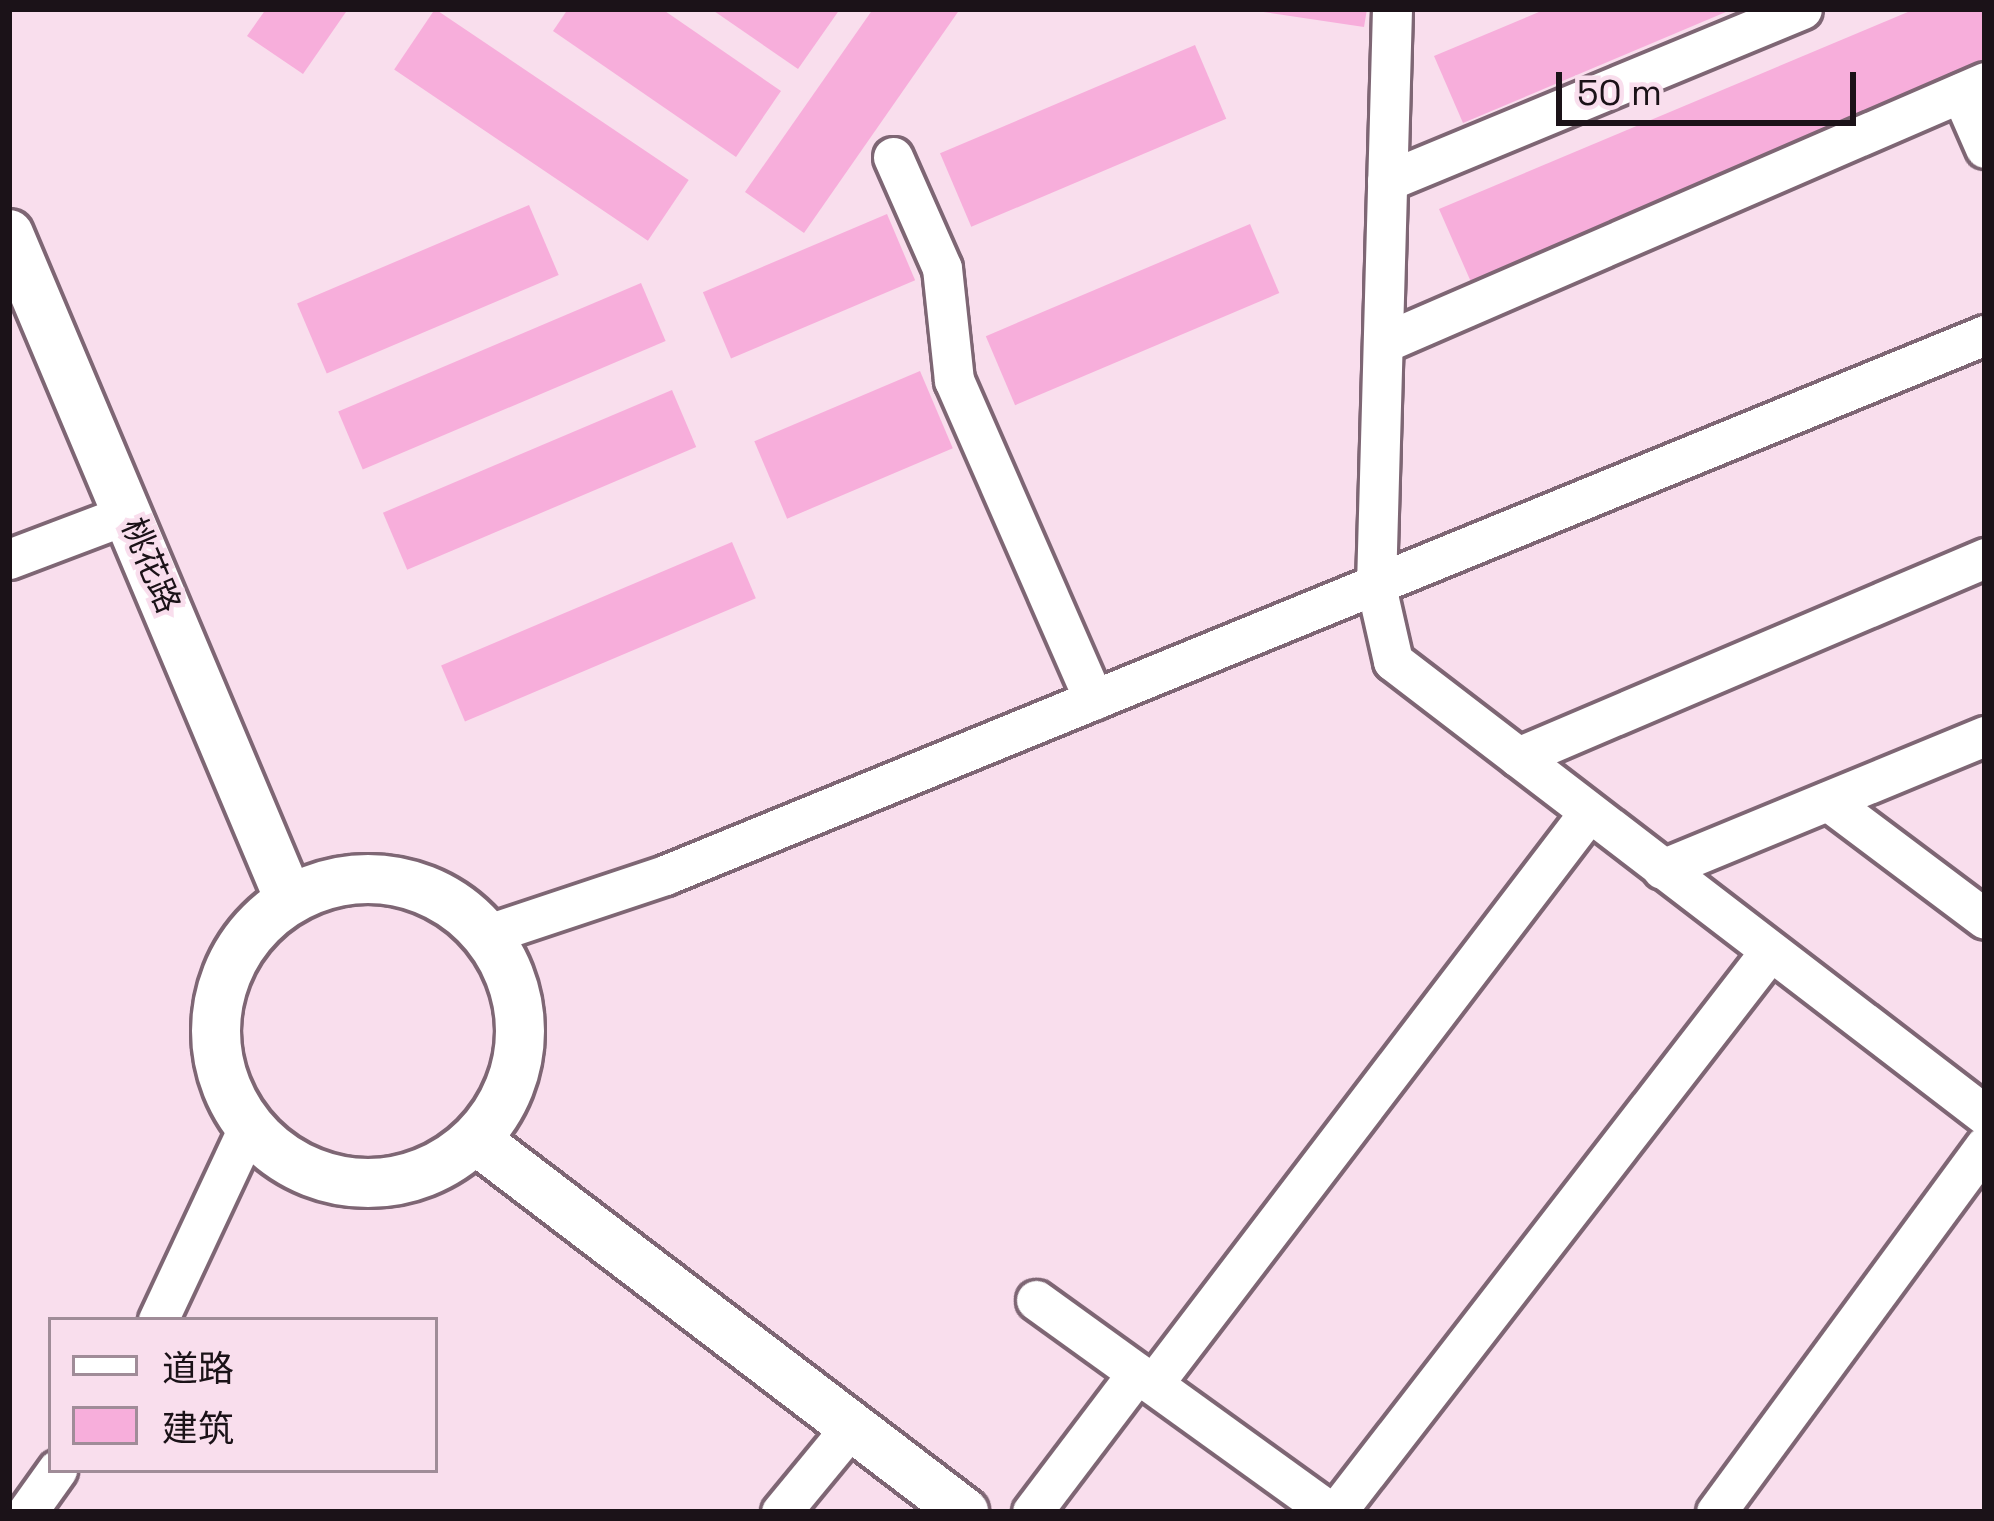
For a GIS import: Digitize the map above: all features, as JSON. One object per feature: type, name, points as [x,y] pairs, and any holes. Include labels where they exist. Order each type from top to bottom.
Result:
[{"type":"main road","name":"桃花路","points":[[9,234],[289,899]]},
{"type":"main road","points":[[382,878],[448,899],[488,934],[514,979],[523,1031],[508,1097],[476,1140],[402,1181],[349,1183],[289,1163],[248,1128],[216,1059],[215,1006],[248,933],[289,899],[328,882],[382,878]]},
{"type":"main road","points":[[476,1140],[852,1426],[942,1506]]},
{"type":"street","points":[[1392,9],[1376,586],[1393,661],[1985,1115]]},
{"type":"street","points":[[1387,181],[1802,9]]},
{"type":"street","points":[[1383,343],[1973,88],[1985,148]]},
{"type":"street","points":[[893,157],[942,268],[954,380],[1094,700]]},
{"type":"street","points":[[488,934],[665,875],[1985,335]]},
{"type":"street","points":[[9,559],[128,514]]},
{"type":"street","points":[[1518,757],[1985,558]]},
{"type":"street","points":[[1662,869],[1985,736]]},
{"type":"street","points":[[1828,801],[1985,919]]},
{"type":"street","points":[[1032,1512],[1145,1378],[1589,812]]},
{"type":"street","points":[[1036,1300],[1333,1512],[1770,951]]},
{"type":"street","points":[[159,1317],[248,1128]]},
{"type":"street","points":[[1716,1512],[1985,1146]]},
{"type":"street","points":[[781,1512],[852,1426]]},
{"type":"street","points":[[27,1512],[55,1473]]},
{"type":"building","points":[[266,9],[348,9],[303,74],[247,36]]},
{"type":"building","points":[[435,9],[689,180],[648,241],[394,70]]},
{"type":"building","points":[[568,9],[662,9],[781,91],[736,157],[553,31]]},
{"type":"building","points":[[711,9],[840,9],[798,69]]},
{"type":"building","points":[[873,9],[960,9],[804,233],[745,192]]},
{"type":"building","points":[[1243,9],[1367,9],[1364,27]]},
{"type":"building","points":[[1546,9],[1733,9],[1463,123],[1434,56]]},
{"type":"building","points":[[1915,9],[1985,9],[1985,66],[1471,282],[1439,209]]},
{"type":"building","points":[[1195,45],[1226,119],[971,227],[940,153]]},
{"type":"building","points":[[529,205],[559,275],[327,373],[297,303]]},
{"type":"building","points":[[887,214],[915,280],[731,358],[703,292]]},
{"type":"building","points":[[1250,224],[1279,293],[1015,405],[986,336]]},
{"type":"building","points":[[641,283],[666,341],[363,470],[338,412]]},
{"type":"building","points":[[920,371],[953,448],[787,519],[754,441]]},
{"type":"building","points":[[672,390],[696,447],[407,570],[383,513]]},
{"type":"building","points":[[732,542],[756,598],[465,722],[441,665]]}]
